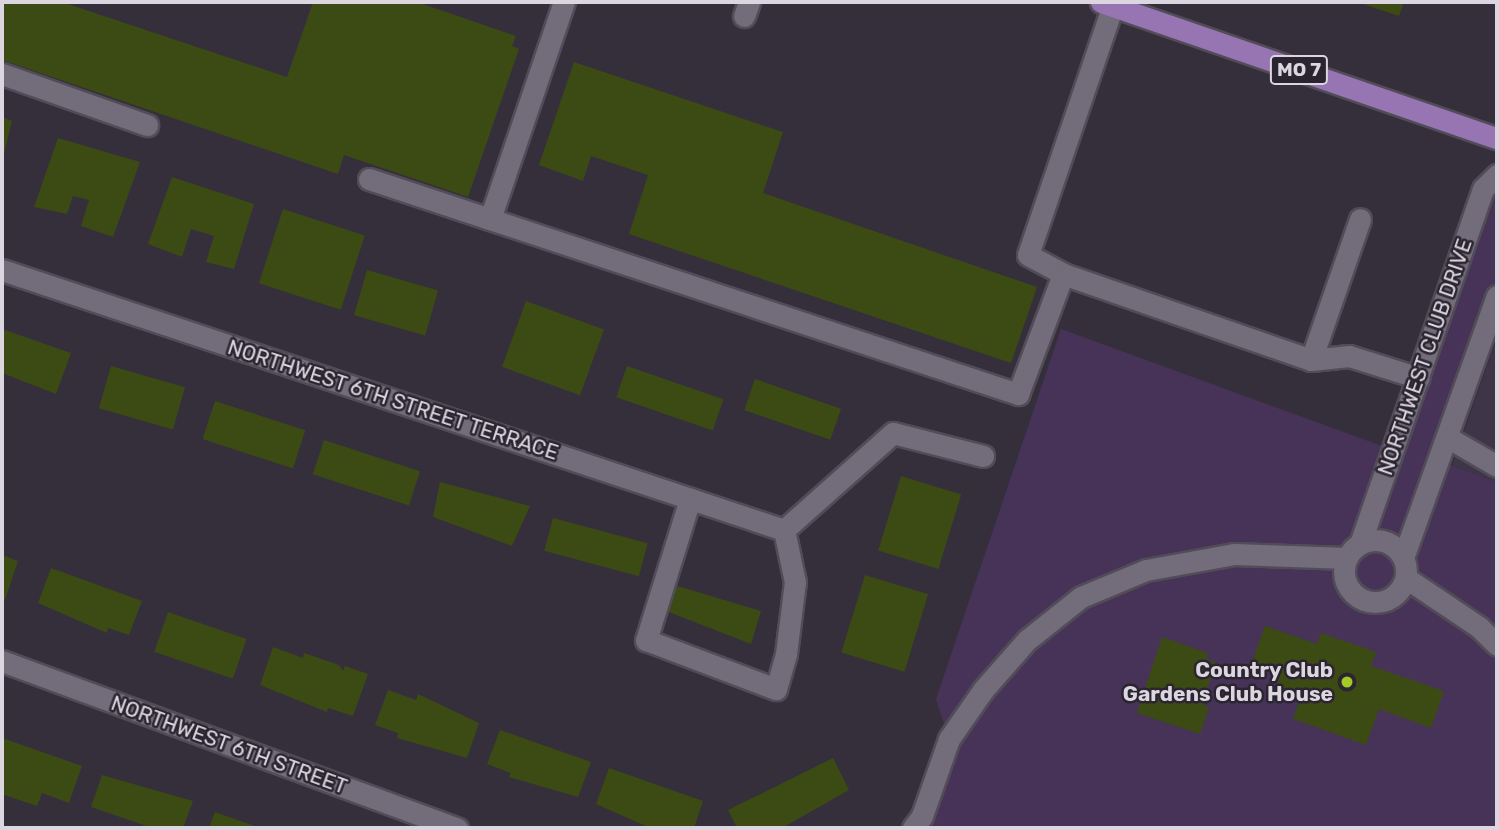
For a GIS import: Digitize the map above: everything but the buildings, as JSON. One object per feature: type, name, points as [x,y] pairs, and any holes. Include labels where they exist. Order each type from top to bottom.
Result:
[{"type":"main road","name":"MO 7","points":[[1109,3],[1497,138]]},
{"type":"street","points":[[491,219],[564,2]]},
{"type":"street","points":[[1109,3],[1028,255],[1063,274],[1311,360],[1349,356],[1419,378]]},
{"type":"street","points":[[2,74],[147,125]]},
{"type":"street","name":"NORTHWEST CLUB DRIVE","points":[[1353,551],[1419,378],[1483,189],[1497,174]]},
{"type":"street","points":[[369,179],[1018,394],[1063,274]]},
{"type":"street","points":[[1311,360],[1360,219]]},
{"type":"street","name":"NORTHWEST 6TH STREET TERRACE","points":[[2,270],[784,530]]},
{"type":"street","points":[[1353,551],[1345,579],[1361,608],[1385,600],[1405,568],[1447,437],[1497,296]]},
{"type":"street","points":[[690,499],[646,640],[776,689],[786,654],[795,582],[784,530],[893,433],[983,456]]},
{"type":"street","points":[[1447,437],[1497,466]]},
{"type":"street","points":[[913,828],[922,816],[949,739],[983,690],[1027,640],[1081,597],[1146,570],[1234,554],[1353,551],[1389,543],[1405,568],[1497,645]]},
{"type":"street","name":"NORTHWEST 6TH STREET","points":[[2,661],[457,828]]},
{"type":"shaded area","points":[[1474,181],[1497,188],[1497,287],[1438,461],[1497,482],[1497,828],[913,828],[949,739],[936,699],[1061,329],[1393,450]]},
{"type":"shaded area","points":[[1497,338],[1497,482],[1452,466]]},
{"type":"place","name":"Country Club Gardens Club House","points":[[1347,682]]}]
